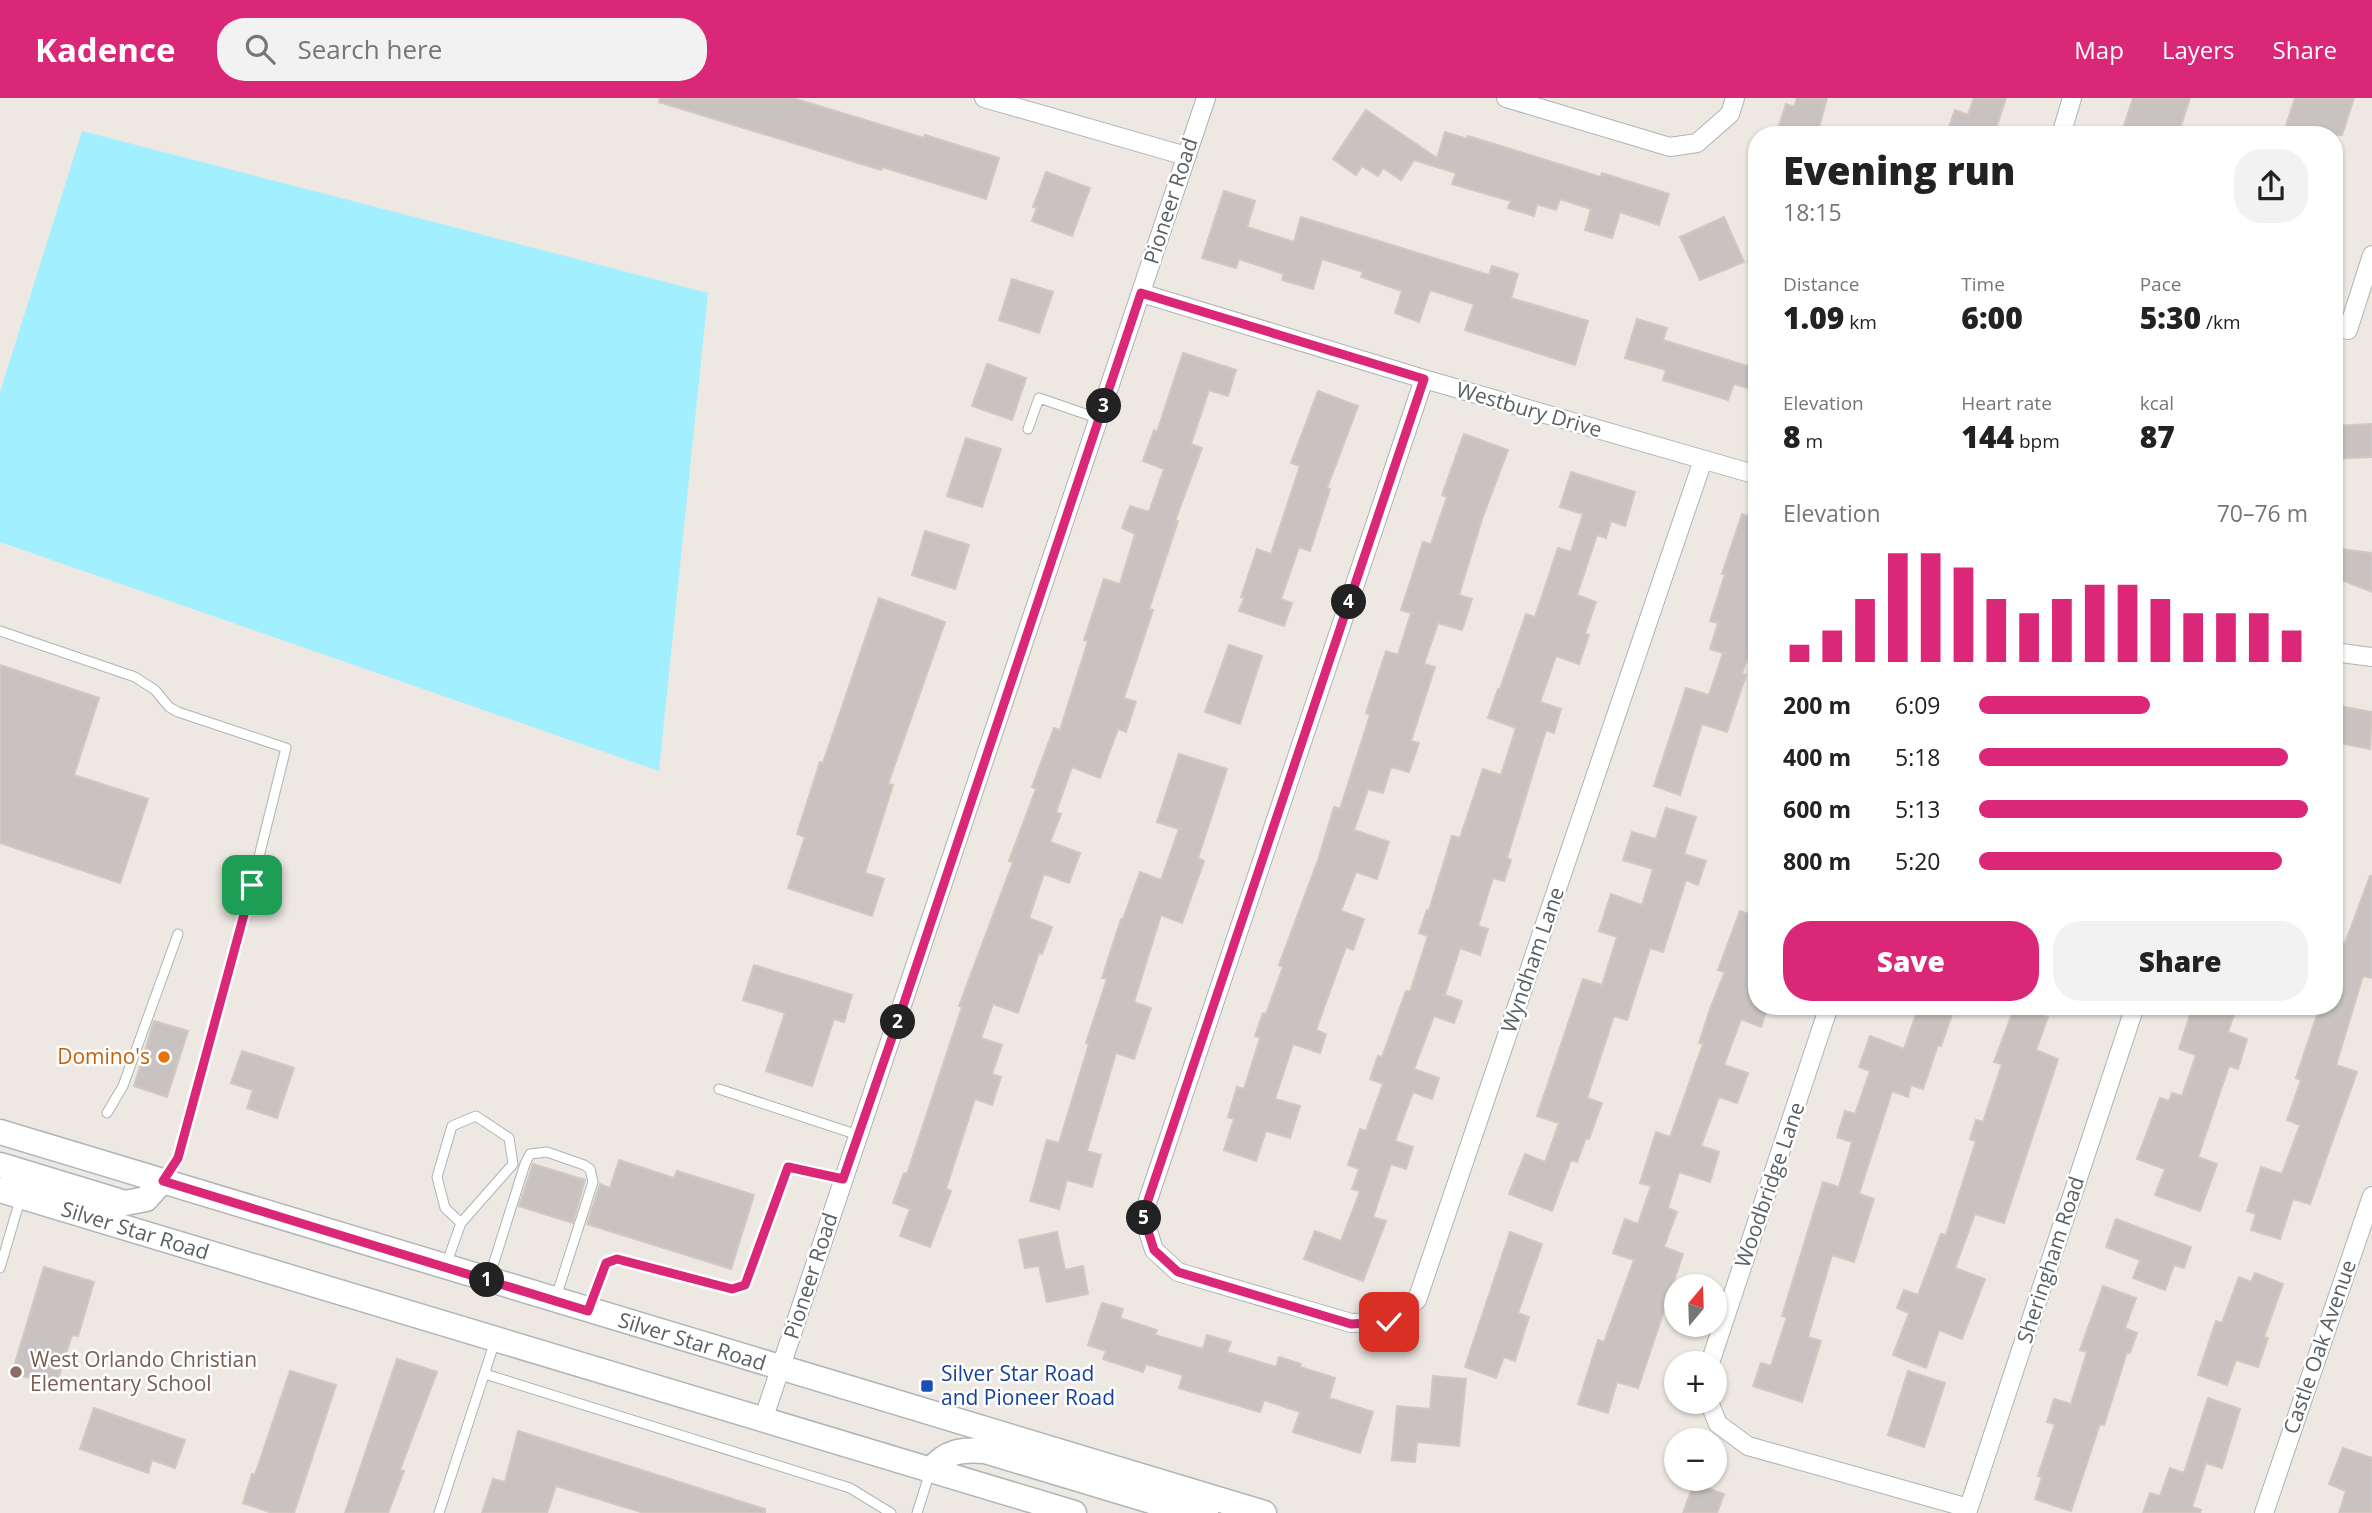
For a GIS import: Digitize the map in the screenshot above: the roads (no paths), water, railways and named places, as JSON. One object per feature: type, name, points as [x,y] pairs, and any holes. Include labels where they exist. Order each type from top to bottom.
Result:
[{"type":"main road","name":"Silver Star Road","points":[[0,1132],[1253,1510]]},
{"type":"main road","points":[[0,1165],[125,1203],[146,1199],[163,1181]]},
{"type":"main road","name":"Silver Star Road","points":[[10,1194],[1074,1513]]},
{"type":"main road","points":[[931,1470],[938,1461],[962,1449],[985,1451],[1161,1504],[1253,1510]]},
{"type":"street","points":[[984,98],[1186,156]]},
{"type":"street","name":"Pioneer Road","points":[[762,1420],[1206,98]]},
{"type":"street","points":[[1506,98],[1670,147],[1697,143],[1730,114],[1735,98]]},
{"type":"street","points":[[2064,126],[2072,98]]},
{"type":"street","points":[[2343,323],[2372,255]]},
{"type":"street","name":"Westbury Drive","points":[[1141,293],[1424,379],[1748,472]]},
{"type":"street","name":"Wyndham Lane","points":[[1424,379],[1143,1215],[1154,1250],[1178,1272],[1351,1324],[1389,1322],[1417,1300],[1703,460]]},
{"type":"street","points":[[2343,651],[2372,657]]},
{"type":"street","name":"Woodbridge Lane","points":[[1714,1351],[1826,1015]]},
{"type":"street","name":"Sheringham Road","points":[[1968,1510],[2133,1015]]},
{"type":"street","name":"Castle Oak Avenue","points":[[2266,1506],[2372,1196]]},
{"type":"street","points":[[1714,1414],[1718,1424],[1748,1446],[1968,1510]]},
{"type":"lane","points":[[1028,429],[1039,398],[1100,419]]},
{"type":"lane","points":[[0,631],[135,677],[155,690],[169,707],[178,712],[286,748],[235,953],[178,1158],[163,1181]]},
{"type":"lane","points":[[107,1113],[123,1086],[178,934]]},
{"type":"lane","points":[[719,1089],[858,1135]]},
{"type":"lane","points":[[445,1267],[461,1223],[513,1164],[509,1138],[476,1116],[452,1126],[437,1177],[445,1208],[461,1223]]},
{"type":"lane","points":[[489,1280],[525,1164],[530,1154],[547,1152],[584,1165],[590,1169],[593,1182],[555,1301]]},
{"type":"lane","points":[[588,1311],[606,1263],[617,1259],[732,1289],[745,1285],[788,1167],[843,1179]]},
{"type":"lane","points":[[0,1269],[10,1194]]},
{"type":"lane","points":[[439,1513],[495,1340]]},
{"type":"lane","points":[[485,1374],[850,1489],[891,1513]]},
{"type":"lane","points":[[917,1513],[931,1470]]},
{"type":"water","points":[[82,131],[708,293],[659,771],[0,542],[0,392]]},
{"type":"place","name":"Domino's","points":[[164,1057]]},
{"type":"place","name":"West Orlando Christian Elementary School","points":[[16,1372]]},
{"type":"place","name":"Silver Star Road and Pioneer Road","points":[[927,1386]]}]
